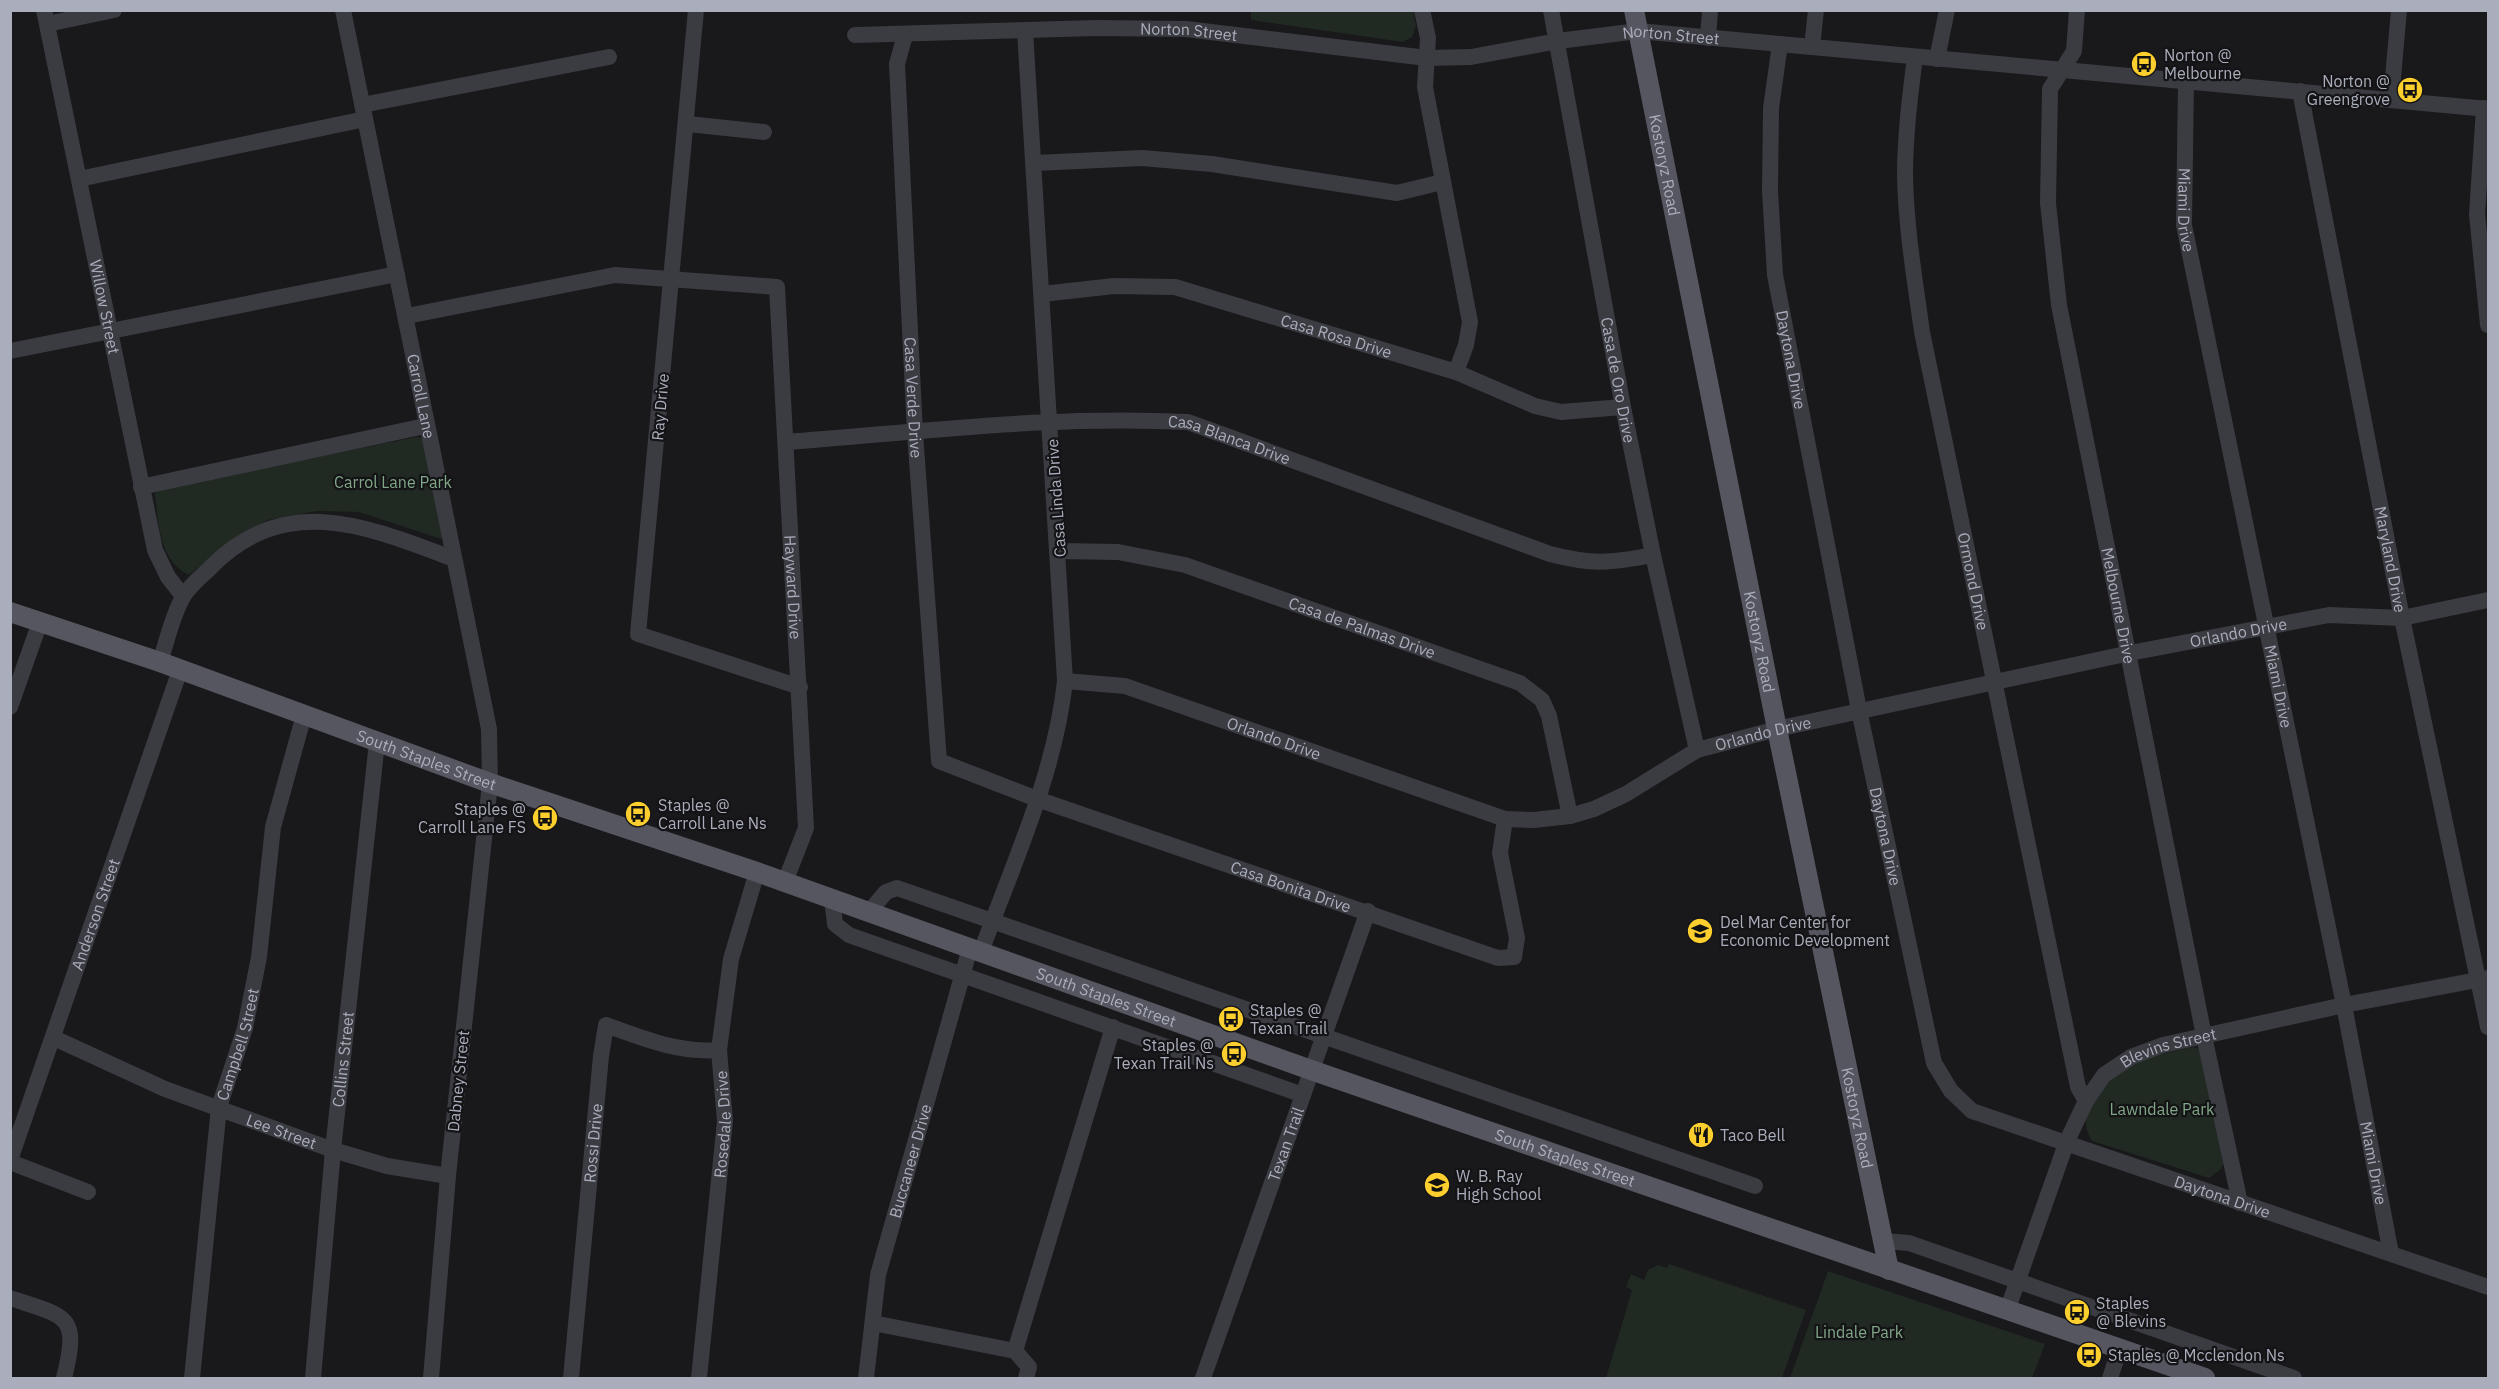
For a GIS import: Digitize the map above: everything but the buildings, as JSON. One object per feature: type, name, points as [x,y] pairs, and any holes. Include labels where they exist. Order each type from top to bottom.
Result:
[{"type":"main road","name":"Kostoryz Road","points":[[1634,10],[1777,729],[1889,1270]]},
{"type":"main road","name":"South Staples Street","points":[[10,612],[160,662],[490,783],[757,872],[1311,1070],[2205,1378]]},
{"type":"street","points":[[45,17],[114,10]]},
{"type":"street","name":"Carroll Lane","points":[[343,10],[407,316],[425,426],[483,688],[489,729],[490,783]]},
{"type":"street","name":"Ray Drive","points":[[696,10],[638,634],[800,687]]},
{"type":"street","points":[[1422,10],[1428,38],[1425,87],[1470,322],[1466,345],[1456,372]]},
{"type":"street","name":"Casa de Oro Drive","points":[[1551,10],[1623,407],[1653,555],[1697,750]]},
{"type":"street","points":[[1708,38],[1710,10]]},
{"type":"street","points":[[1812,47],[1816,10]]},
{"type":"street","points":[[1937,59],[1947,10]]},
{"type":"street","name":"Melbourne Drive","points":[[2077,10],[2074,51],[2050,89],[2047,153],[2048,203],[2059,306],[2130,653],[2204,1036],[2240,1203]]},
{"type":"street","points":[[2391,100],[2399,10]]},
{"type":"street","name":"Willow Street","points":[[45,17],[155,550],[168,577],[183,596]]},
{"type":"street","name":"Norton Street","points":[[855,35],[1097,28],[1186,29],[1427,58],[1471,57],[1558,41],[1638,32],[2486,108]]},
{"type":"street","name":"Casa Linda Drive","points":[[976,950],[993,921],[1037,799],[1061,721],[1065,681],[1059,551],[1025,31]]},
{"type":"street","name":"Casa Verde Drive","points":[[905,35],[897,64],[915,433],[939,761]]},
{"type":"street","name":"Daytona Drive","points":[[1780,44],[1771,108],[1770,191],[1775,275],[1859,710],[1935,1063],[1951,1091],[1972,1111],[2067,1141],[2240,1203],[2488,1287]]},
{"type":"street","points":[[79,179],[609,57]]},
{"type":"street","name":"Ormond Drive","points":[[1915,57],[1908,110],[1905,176],[1911,257],[1922,332],[2078,1087],[2086,1101]]},
{"type":"street","name":"Miami Drive","points":[[2186,81],[2184,225],[2344,1005],[2391,1254]]},
{"type":"street","name":"Maryland Drive","points":[[2300,91],[2402,618],[2484,979],[2488,1027]]},
{"type":"street","points":[[2486,108],[2477,214],[2488,325]]},
{"type":"street","points":[[687,124],[764,132]]},
{"type":"street","points":[[1035,163],[1142,158],[1212,164],[1397,193],[1442,182]]},
{"type":"street","points":[[10,351],[397,274]]},
{"type":"street","points":[[407,316],[615,275],[672,279]]},
{"type":"street","name":"Hayward Drive","points":[[672,279],[777,288],[806,828],[785,882]]},
{"type":"street","name":"Casa Rosa Drive","points":[[1042,294],[1114,286],[1175,286],[1456,372],[1535,406],[1561,412],[1623,407]]},
{"type":"street","name":"Casa Blanca Drive","points":[[786,442],[1051,422],[1131,419],[1188,422],[1550,554],[1584,562],[1615,562],[1653,555]]},
{"type":"street","points":[[141,488],[425,426]]},
{"type":"street","points":[[160,662],[183,596],[225,554],[265,531],[303,521],[342,522],[383,532],[454,559]]},
{"type":"street","name":"Casa de Palmas Drive","points":[[1059,551],[1118,552],[1185,565],[1520,683],[1542,700],[1549,716],[1570,816]]},
{"type":"street","name":"Orlando Drive","points":[[1065,681],[1125,686],[1504,819],[1534,820],[1570,816],[1594,809],[1626,794],[1697,750],[1859,710],[1996,684],[2130,653],[2265,626],[2329,615],[2402,618],[2488,600]]},
{"type":"street","points":[[10,707],[40,622]]},
{"type":"street","name":"Anderson Street","points":[[10,1161],[180,670]]},
{"type":"street","name":"Campbell Street","points":[[192,1378],[219,1107],[245,1028],[259,957],[273,827],[304,716]]},
{"type":"street","name":"Collins Street","points":[[313,1378],[333,1150],[377,742]]},
{"type":"street","name":"Casa Bonita Drive","points":[[939,761],[1037,799],[1368,911],[1498,958],[1514,957],[1517,938],[1500,853],[1504,819]]},
{"type":"street","name":"Dabney Street","points":[[431,1378],[448,1176],[490,783]]},
{"type":"street","name":"Rosedale Drive","points":[[699,1378],[724,1121],[719,1050],[731,959],[757,872]]},
{"type":"street","points":[[869,912],[886,892],[897,888],[1755,1186]]},
{"type":"street","points":[[832,899],[835,924],[849,935],[1303,1095]]},
{"type":"street","name":"Texan Trail","points":[[1203,1378],[1368,911]]},
{"type":"street","name":"Buccaneer Drive","points":[[866,1378],[878,1275],[963,974],[976,950]]},
{"type":"street","name":"Blevins Street","points":[[2007,1311],[2067,1141],[2086,1101],[2104,1075],[2131,1057],[2163,1045],[2344,1005],[2484,979]]},
{"type":"street","name":"Rossi Drive","points":[[571,1378],[601,1056],[606,1025],[654,1043],[695,1052],[719,1050]]},
{"type":"street","points":[[1015,1351],[1113,1027]]},
{"type":"street","name":"Lee Street","points":[[54,1038],[165,1089],[333,1150],[387,1166],[448,1176]]},
{"type":"street","points":[[10,1161],[87,1192]]},
{"type":"street","points":[[1883,1241],[1909,1243],[2294,1378]]},
{"type":"street","points":[[10,1298],[55,1313],[65,1320],[73,1343],[64,1378]]},
{"type":"street","points":[[873,1323],[1015,1351],[1029,1367],[1026,1378]]},
{"type":"street","points":[[2110,1378],[2120,1348]]},
{"type":"green space","points":[[1251,11],[1413,11],[1416,25],[1412,37],[1403,42],[1251,20]]},
{"type":"green space","name":"Carrol Lane Park","points":[[416,437],[422,438],[444,535],[441,539],[359,512],[317,511],[268,520],[232,540],[189,575],[179,569],[166,551],[159,528],[155,493],[167,487]]},
{"type":"green space","name":"Lawndale Park","points":[[2193,1047],[2199,1049],[2226,1158],[2221,1169],[2209,1178],[2092,1141],[2086,1119],[2094,1101],[2108,1083],[2126,1068],[2143,1059]]},
{"type":"green space","points":[[1669,1264],[1806,1310],[1782,1378],[1606,1378],[1632,1290],[1626,1287],[1631,1274],[1644,1280],[1648,1270],[1658,1265],[1667,1268]]},
{"type":"green space","name":"Lindale Park","points":[[1828,1271],[2045,1344],[2032,1378],[1790,1378]]},
{"type":"place","name":"Norton @ Melbourne","points":[[2144,64]]},
{"type":"place","name":"Norton @ Greengrove","points":[[2410,90]]},
{"type":"place","name":"Staples @ Carroll Lane Ns","points":[[638,814]]},
{"type":"place","name":"Staples @ Carroll Lane FS","points":[[545,818]]},
{"type":"place","name":"Del Mar Center for Economic Development","points":[[1700,931]]},
{"type":"place","name":"Staples @ Texan Trail","points":[[1231,1019]]},
{"type":"place","name":"Staples @ Texan Trail Ns","points":[[1234,1054]]},
{"type":"place","name":"Taco Bell","points":[[1701,1135]]},
{"type":"place","name":"W. B. Ray High School","points":[[1437,1185]]},
{"type":"place","name":"Staples @ Blevins","points":[[2077,1312]]},
{"type":"place","name":"Staples @ Mcclendon Ns","points":[[2089,1355]]}]
